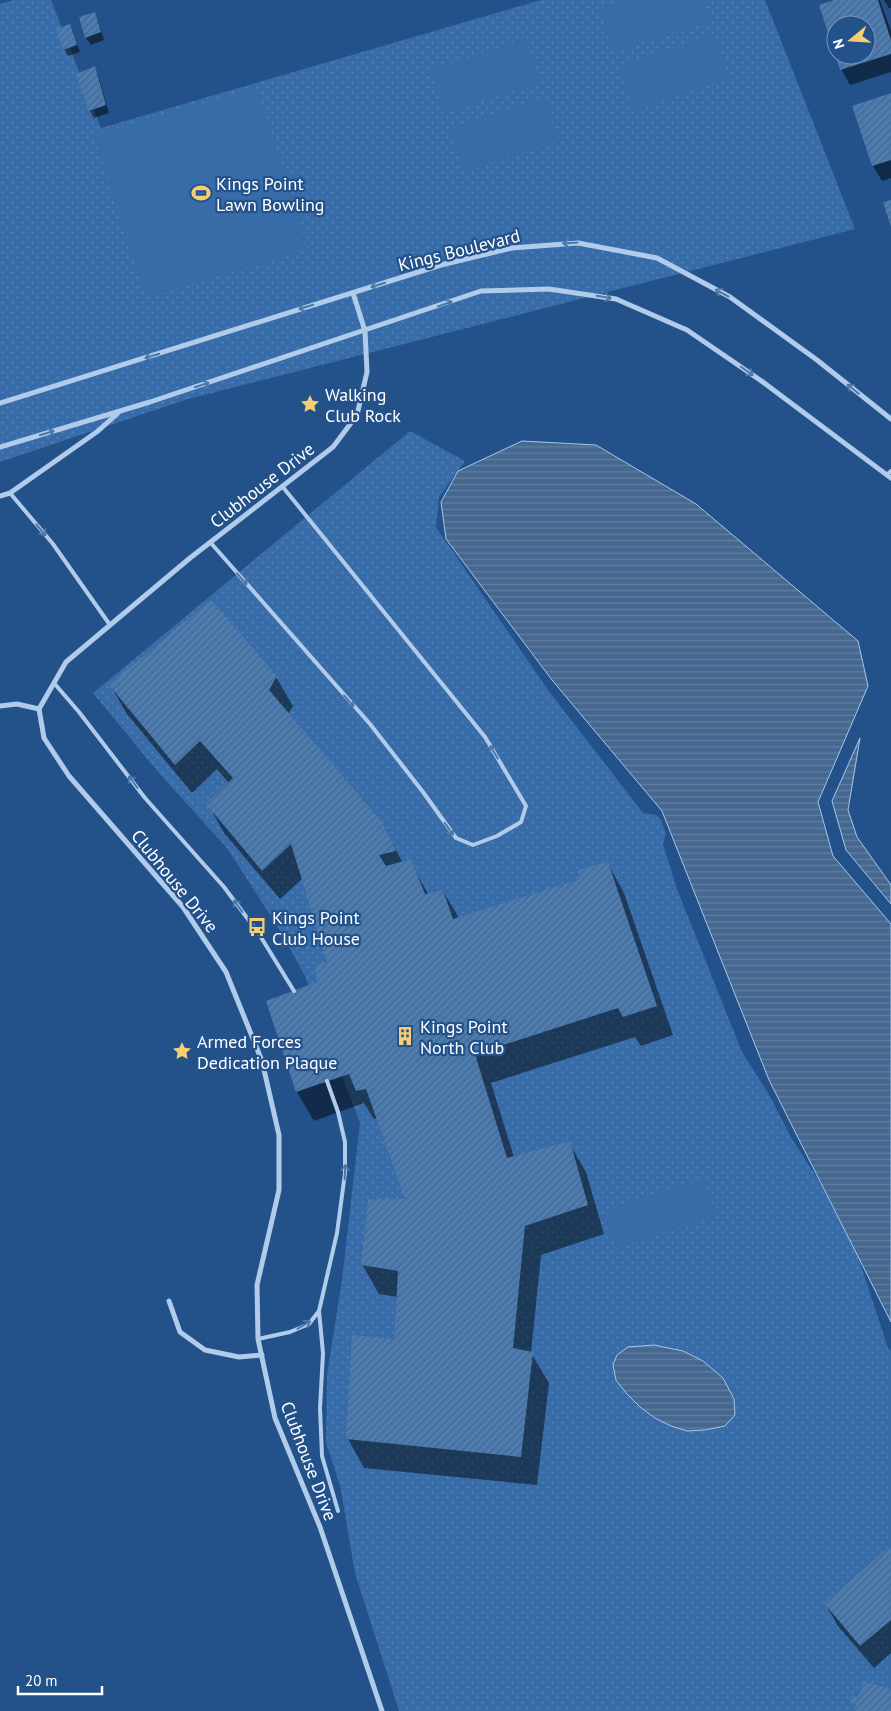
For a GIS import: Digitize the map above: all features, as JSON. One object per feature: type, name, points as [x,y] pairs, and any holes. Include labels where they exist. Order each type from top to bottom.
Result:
[{"type":"street","name":"Kings Boulevard","points":[[0,403],[441,266],[512,248],[578,243],[657,258],[730,297],[817,360],[891,419]]},
{"type":"street","points":[[0,447],[121,411],[481,291],[549,288],[616,299],[687,330],[760,380],[890,475]]},
{"type":"street","name":"Clubhouse Drive","points":[[353,293],[365,331],[367,372],[358,415],[333,447],[210,542],[66,662],[39,709],[44,738],[70,776],[183,907],[226,972],[262,1061],[280,1135],[279,1190],[257,1285],[258,1339],[275,1418],[320,1527],[382,1711]]},
{"type":"street","points":[[0,496],[10,493],[98,431],[121,411]]},
{"type":"street","points":[[0,706],[17,704],[39,709]]},
{"type":"street","points":[[169,1301],[180,1332],[205,1350],[239,1357],[262,1355]]},
{"type":"lane","points":[[210,542],[370,724],[456,838],[473,845],[497,836],[521,822],[526,806],[485,737],[282,486]]},
{"type":"lane","points":[[10,493],[53,544],[110,625]]},
{"type":"lane","points":[[54,683],[79,712],[145,798],[224,887],[259,934],[294,991]]},
{"type":"lane","points":[[327,1082],[338,1112],[345,1142],[345,1173],[337,1233],[320,1311],[323,1353],[320,1408],[322,1456],[338,1510]]},
{"type":"lane","points":[[258,1339],[290,1332],[309,1324],[320,1311]]},
{"type":"shaded area","points":[[13,0],[51,0],[101,128],[541,0],[765,0],[855,229],[188,399],[0,462],[0,4]]},
{"type":"shaded area","points":[[624,0],[703,0],[710,21],[614,52],[600,8]]},
{"type":"shaded area","points":[[715,34],[729,78],[633,110],[619,65]]},
{"type":"shaded area","points":[[525,39],[540,83],[444,114],[430,70]]},
{"type":"shaded area","name":"Kings Point Lawn Bowling","points":[[256,87],[308,250],[146,297],[94,135]]},
{"type":"shaded area","points":[[544,97],[559,141],[463,172],[449,128]]},
{"type":"shaded area","points":[[410,431],[465,461],[439,497],[436,527],[548,690],[643,813],[656,815],[661,820],[666,834],[663,844],[677,889],[742,1052],[768,1093],[792,1139],[819,1181],[857,1254],[888,1348],[891,1351],[891,1711],[399,1711],[355,1573],[340,1485],[326,1443],[327,1375],[342,1280],[360,1123],[305,976],[281,932],[227,848],[158,772],[93,693]]},
{"type":"shaded area","points":[[522,441],[596,445],[696,504],[858,641],[868,686],[818,802],[833,856],[891,924],[891,1322],[769,1080],[662,811],[552,680],[446,539],[441,502],[458,471]]},
{"type":"shaded area","points":[[860,738],[848,810],[857,837],[891,885],[891,904],[846,850],[832,801]]},
{"type":"shaded area","points":[[704,1179],[716,1215],[616,1248],[605,1210]]},
{"type":"shaded area","points":[[654,1345],[683,1351],[703,1361],[723,1378],[734,1399],[735,1415],[725,1426],[687,1431],[671,1426],[655,1418],[640,1407],[626,1393],[616,1380],[613,1365],[617,1355],[628,1347]]},
{"type":"building","points":[[834,0],[878,0],[891,40],[891,54],[876,59],[876,15],[826,15],[826,27],[819,5]]},
{"type":"building","points":[[95,12],[101,32],[85,38],[79,17]]},
{"type":"building","points":[[70,24],[77,45],[63,50],[56,29]]},
{"type":"building","points":[[838,65],[856,65],[840,70]]},
{"type":"building","points":[[95,66],[106,105],[89,111],[76,74]]},
{"type":"building","points":[[891,93],[891,160],[872,166],[852,106]]},
{"type":"building","points":[[891,200],[891,227],[883,202]]},
{"type":"building","name":"Kings Point North Club","points":[[211,600],[277,676],[269,690],[382,822],[396,851],[379,855],[386,866],[411,859],[425,894],[443,890],[453,919],[580,879],[578,870],[608,862],[657,1006],[623,1017],[618,1008],[475,1054],[507,1158],[570,1141],[588,1205],[525,1226],[513,1348],[533,1352],[521,1457],[346,1439],[352,1335],[394,1339],[398,1271],[361,1265],[368,1199],[405,1199],[366,1089],[356,1091],[349,1074],[296,1092],[266,1001],[317,982],[314,966],[327,962],[291,844],[262,871],[206,804],[233,778],[200,741],[175,765],[109,685]]},
{"type":"building","points":[[889,1547],[891,1549],[891,1620],[860,1646],[824,1603]]},
{"type":"building","points":[[864,1681],[891,1690],[891,1711],[853,1711],[856,1704],[850,1702],[852,1695],[858,1697]]},
{"type":"place","name":"Kings Point Lawn Bowling","points":[[201,193]]},
{"type":"place","name":"Walking Club Rock","points":[[310,404]]},
{"type":"place","name":"Kings Point Club House","points":[[257,927]]},
{"type":"place","name":"Kings Point North Club","points":[[405,1036]]},
{"type":"place","name":"Armed Forces Dedication Plaque","points":[[182,1051]]}]
